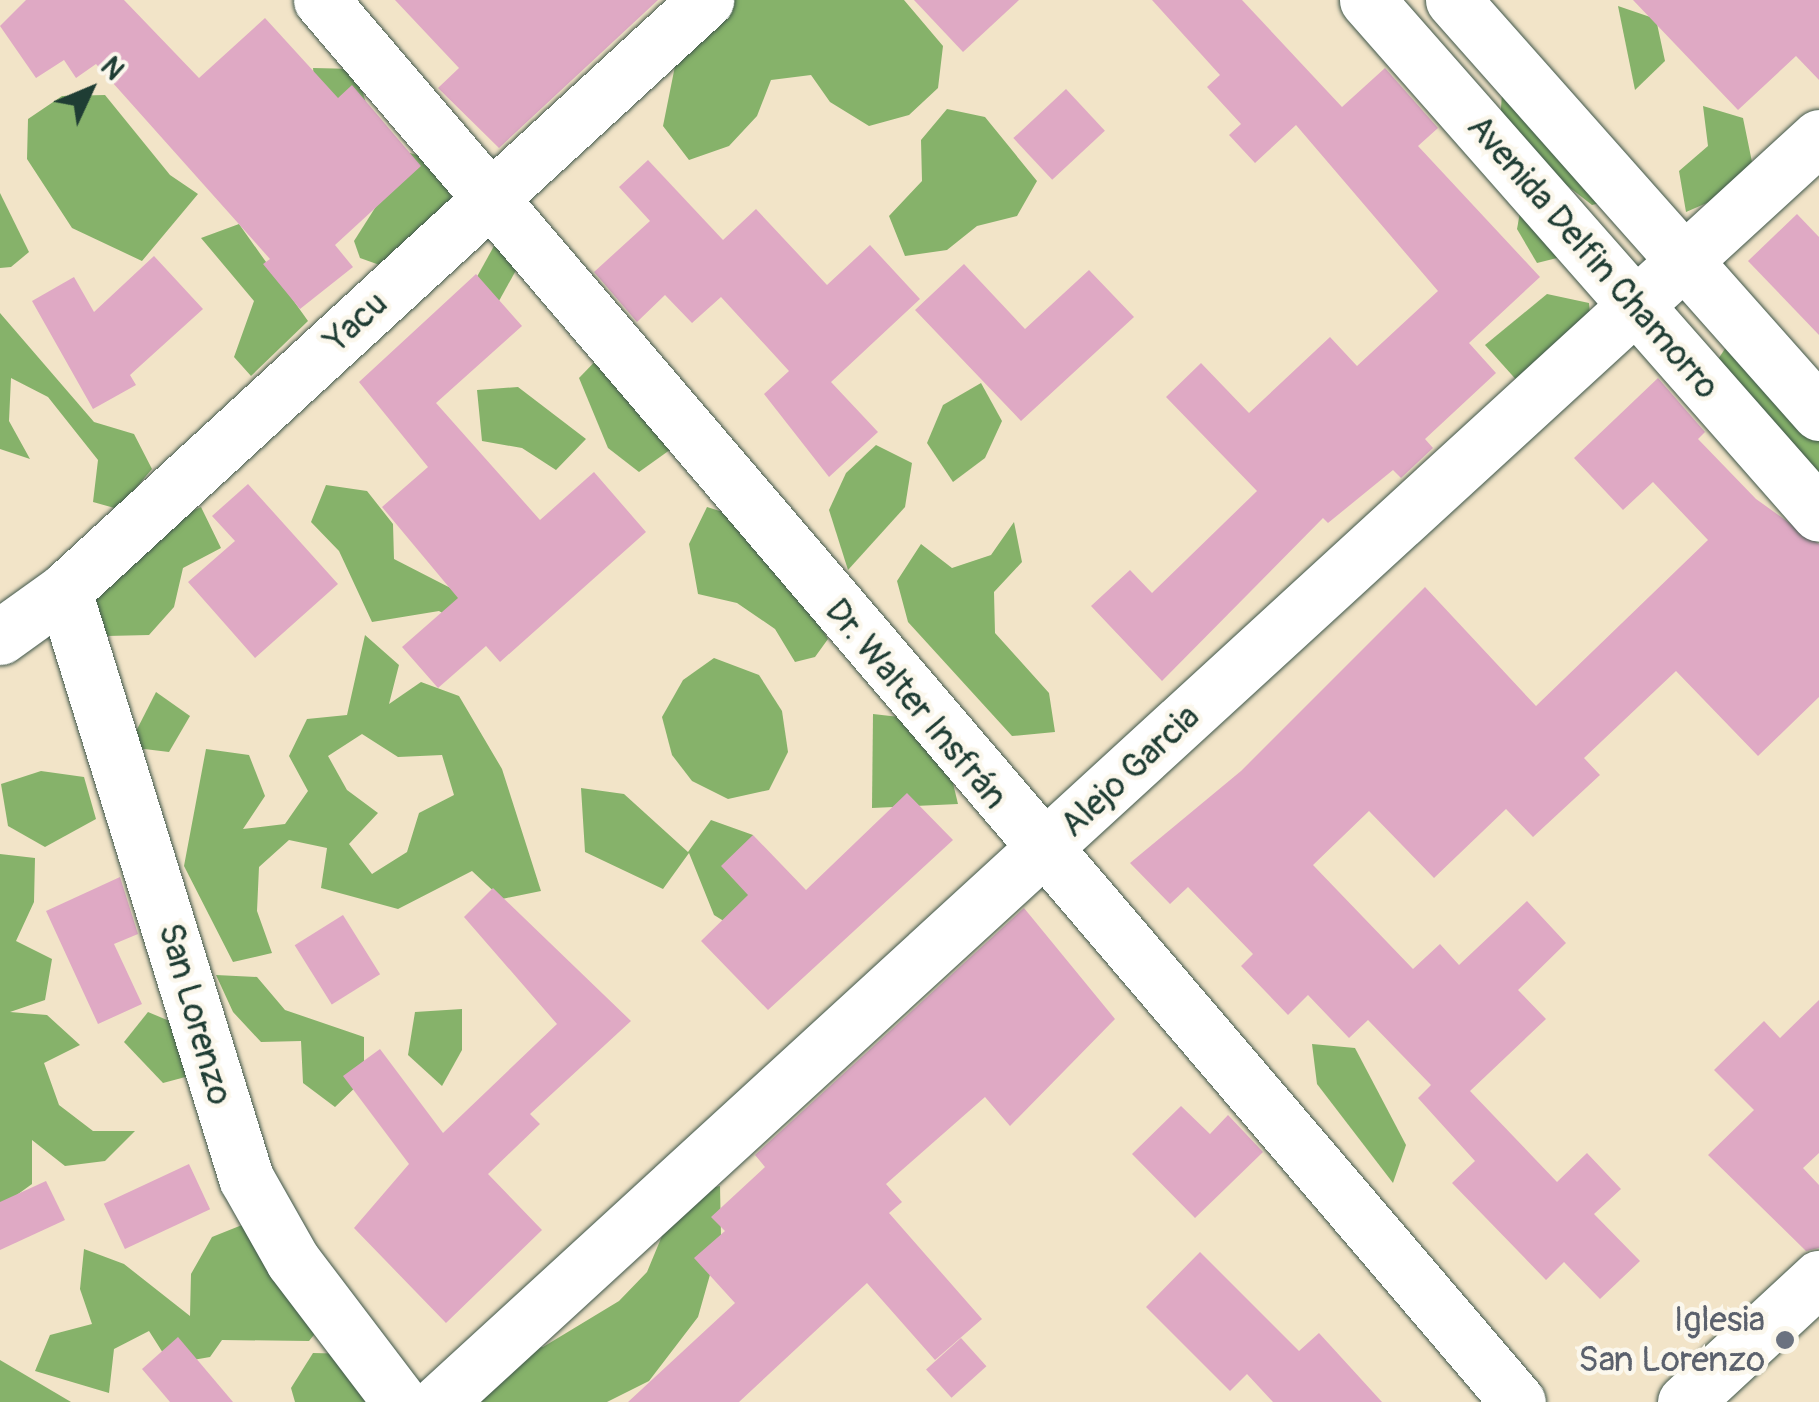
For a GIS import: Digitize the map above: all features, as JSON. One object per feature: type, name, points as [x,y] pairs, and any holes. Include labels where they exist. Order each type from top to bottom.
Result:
[{"type":"street","name":"Dr. Walter Insfrán","points":[[321,0],[1042,852],[1518,1402]]},
{"type":"street","name":"Yacu","points":[[0,637],[64,591],[706,0]]},
{"type":"street","name":"Avenida Delfin Chamorro","points":[[1366,0],[1819,514]]},
{"type":"street","name":"Avenida Delfin Chamorro","points":[[1453,0],[1819,413]]},
{"type":"street","name":"Alejo Garcia","points":[[439,1402],[1687,264],[1819,137]]},
{"type":"street","name":"San Lorenzo","points":[[64,591],[246,1178],[293,1261],[400,1402]]},
{"type":"street","points":[[1685,1402],[1819,1278]]},
{"type":"green space","points":[[722,0],[904,0],[943,46],[938,88],[909,115],[869,126],[830,102],[811,75],[771,80],[757,116],[729,146],[689,160],[663,126],[679,46]]},
{"type":"green space","points":[[1618,6],[1656,19],[1665,61],[1635,90]]},
{"type":"green space","points":[[313,68],[356,69],[368,110],[317,109]]},
{"type":"green space","points":[[1503,80],[1623,197],[1592,205],[1500,122]]},
{"type":"green space","points":[[105,95],[170,175],[198,194],[142,261],[72,228],[27,159],[28,119],[62,96]]},
{"type":"green space","points":[[1703,106],[1743,118],[1752,162],[1723,196],[1686,212],[1679,171],[1708,146]]},
{"type":"green space","points":[[947,109],[985,117],[1037,181],[1017,216],[977,226],[947,250],[905,256],[889,216],[922,181],[921,140]]},
{"type":"green space","points":[[410,153],[440,162],[451,198],[402,273],[360,258],[354,241]]},
{"type":"green space","points":[[0,193],[29,252],[11,267],[0,268]]},
{"type":"green space","points":[[1523,196],[1577,253],[1537,263],[1517,229]]},
{"type":"green space","points":[[239,224],[308,321],[251,376],[234,357],[254,301],[201,238]]},
{"type":"green space","points":[[499,237],[526,252],[487,322],[460,307]]},
{"type":"green space","points":[[1547,294],[1589,303],[1593,347],[1520,384],[1485,345]]},
{"type":"green space","points":[[0,313],[94,422],[134,434],[152,469],[118,509],[93,502],[98,460],[48,397],[11,378],[9,421],[30,459],[0,449]]},
{"type":"green space","points":[[1732,338],[1819,419],[1819,483],[1713,367]]},
{"type":"green space","points":[[607,349],[681,442],[639,472],[608,448],[579,378]]},
{"type":"green space","points":[[981,383],[1002,421],[985,458],[953,482],[927,443],[943,405]]},
{"type":"green space","points":[[518,387],[586,439],[556,470],[522,448],[482,441],[477,390]]},
{"type":"green space","points":[[876,445],[912,463],[905,507],[848,570],[829,510],[846,473]]},
{"type":"green space","points":[[326,485],[367,491],[393,524],[394,559],[470,598],[479,635],[439,611],[372,622],[339,551],[311,522]]},
{"type":"green space","points":[[201,507],[221,548],[183,568],[174,607],[149,635],[107,636],[73,612],[140,559],[161,525]]},
{"type":"green space","points":[[707,507],[742,518],[793,581],[828,639],[815,657],[795,662],[775,629],[737,603],[698,594],[689,544]]},
{"type":"green space","points":[[1014,522],[1022,562],[994,592],[995,633],[1049,693],[1055,732],[1012,736],[908,622],[897,581],[921,544],[952,568],[991,555]]},
{"type":"green space","points":[[365,635],[399,665],[389,704],[421,682],[459,696],[502,769],[541,891],[502,899],[472,871],[398,909],[321,888],[327,848],[289,840],[259,867],[257,911],[272,953],[233,962],[184,866],[206,749],[249,755],[265,796],[243,829],[285,824],[308,791],[289,756],[307,719],[347,715]],"holes":[[[362,734],[398,757],[442,755],[454,795],[419,813],[407,852],[372,874],[349,844],[378,813],[347,790],[328,756]]]},
{"type":"green space","points":[[714,658],[759,675],[782,711],[788,752],[769,790],[728,799],[692,781],[672,755],[662,717],[683,680]]},
{"type":"green space","points":[[156,692],[190,716],[169,752],[128,747]]},
{"type":"green space","points":[[873,714],[908,718],[946,754],[958,804],[872,808]]},
{"type":"green space","points":[[41,771],[84,777],[96,819],[45,847],[8,826],[1,784]]},
{"type":"green space","points":[[581,788],[624,794],[688,852],[711,820],[753,835],[748,936],[714,915],[689,853],[663,889],[585,852]]},
{"type":"green space","points":[[0,854],[35,858],[34,902],[16,941],[52,959],[45,1000],[10,1012],[47,1015],[80,1045],[44,1063],[59,1105],[93,1131],[135,1131],[105,1161],[65,1166],[32,1140],[32,1184],[0,1207]]},
{"type":"green space","points":[[216,975],[257,977],[285,1010],[364,1037],[364,1079],[335,1107],[303,1083],[301,1041],[261,1042],[233,1012]]},
{"type":"green space","points":[[462,1009],[462,1050],[442,1086],[408,1055],[415,1012]]},
{"type":"green space","points":[[148,1012],[191,1030],[204,1072],[163,1083],[124,1042]]},
{"type":"green space","points":[[1312,1044],[1355,1048],[1406,1145],[1393,1183],[1317,1084]]},
{"type":"green space","points":[[720,1186],[721,1236],[698,1317],[649,1381],[607,1402],[482,1402],[493,1353],[543,1347],[619,1301],[647,1272],[679,1195]]},
{"type":"green space","points":[[252,1221],[335,1309],[309,1341],[222,1340],[210,1357],[170,1364],[149,1331],[114,1349],[109,1393],[35,1371],[50,1335],[92,1324],[80,1289],[84,1249],[124,1264],[190,1316],[191,1274],[212,1237]]},
{"type":"green space","points":[[313,1353],[355,1354],[390,1402],[295,1402],[291,1388]]},
{"type":"green space","points":[[0,1360],[71,1402],[0,1402]]},
{"type":"building","points":[[26,0],[124,0],[199,78],[265,18],[338,98],[352,85],[421,166],[335,245],[353,267],[300,309],[263,264],[270,259],[96,64],[76,78],[64,60],[36,78],[0,26]]},
{"type":"building","points":[[395,0],[658,0],[499,148],[438,88],[459,68]]},
{"type":"building","points":[[914,0],[1019,0],[963,52]]},
{"type":"building","points":[[1152,0],[1242,0],[1342,107],[1385,68],[1438,128],[1418,146],[1540,277],[1469,343],[1496,373],[1425,439],[1433,448],[1401,478],[1393,470],[1328,523],[1323,518],[1162,681],[1091,606],[1130,570],[1152,593],[1257,491],[1166,397],[1201,363],[1249,413],[1330,337],[1357,366],[1438,291],[1296,125],[1255,163],[1229,135],[1241,124],[1207,87],[1220,75]]},
{"type":"building","points":[[1633,0],[1819,0],[1819,80],[1796,56],[1738,110]]},
{"type":"building","points":[[1066,89],[1105,131],[1052,180],[1013,138]]},
{"type":"building","points":[[648,160],[723,240],[756,209],[827,285],[870,245],[920,299],[831,382],[878,432],[829,477],[764,394],[789,371],[721,297],[692,323],[665,295],[637,322],[594,272],[650,221],[619,187]]},
{"type":"building","points":[[1797,214],[1819,237],[1819,335],[1748,261]]},
{"type":"building","points":[[154,256],[203,309],[130,375],[136,385],[93,409],[32,301],[74,277],[94,312]]},
{"type":"building","points":[[964,264],[1025,329],[1089,270],[1134,317],[1021,421],[915,310]]},
{"type":"building","points":[[476,274],[522,326],[436,403],[540,520],[594,472],[646,532],[500,662],[486,646],[438,688],[402,647],[458,598],[382,507],[428,467],[359,382]]},
{"type":"building","points":[[1658,378],[1705,432],[1698,439],[1756,499],[1819,544],[1819,697],[1758,756],[1676,671],[1584,758],[1600,775],[1533,837],[1506,809],[1434,878],[1369,811],[1313,865],[1413,969],[1440,944],[1459,965],[1527,901],[1566,943],[1518,990],[1546,1019],[1470,1091],[1557,1182],[1587,1153],[1621,1189],[1594,1214],[1640,1261],[1600,1299],[1564,1262],[1546,1280],[1452,1183],[1475,1161],[1418,1098],[1431,1085],[1368,1020],[1349,1038],[1308,995],[1288,1015],[1241,966],[1253,954],[1188,887],[1170,904],[1130,863],[1241,771],[1425,587],[1536,706],[1708,540],[1653,482],[1623,510],[1574,458]]},
{"type":"building","points":[[248,484],[338,584],[255,658],[188,582],[235,541],[212,516]]},
{"type":"building","points":[[907,793],[953,840],[768,1010],[701,941],[748,895],[721,866],[753,835],[806,890]]},
{"type":"building","points":[[120,877],[138,934],[114,944],[142,1004],[98,1024],[46,911]]},
{"type":"building","points":[[493,888],[631,1021],[530,1114],[540,1124],[488,1174],[542,1230],[446,1323],[354,1228],[409,1164],[343,1076],[380,1049],[443,1133],[557,1024],[464,917]]},
{"type":"building","points":[[1024,908],[1115,1019],[1010,1126],[985,1097],[886,1184],[902,1202],[889,1213],[982,1319],[935,1360],[867,1283],[739,1402],[628,1402],[735,1303],[694,1258],[725,1231],[711,1217],[765,1167],[755,1155]]},
{"type":"building","points":[[343,915],[380,974],[332,1005],[295,945]]},
{"type":"building","points":[[1819,1000],[1819,1153],[1803,1168],[1819,1185],[1819,1248],[1806,1251],[1708,1155],[1754,1110],[1714,1070],[1764,1021],[1780,1038]]},
{"type":"building","points":[[1181,1106],[1210,1134],[1228,1115],[1263,1152],[1195,1218],[1132,1154]]},
{"type":"building","points":[[189,1164],[210,1209],[125,1249],[104,1204]]},
{"type":"building","points":[[46,1181],[65,1220],[0,1250],[0,1202]]},
{"type":"building","points":[[1200,1252],[1299,1351],[1319,1333],[1382,1402],[1273,1402],[1247,1374],[1230,1391],[1146,1307]]},
{"type":"building","points":[[178,1337],[233,1402],[170,1402],[142,1369]]},
{"type":"building","points":[[961,1338],[986,1366],[951,1398],[926,1369]]},
{"type":"place","name":"Iglesia San Lorenzo","points":[[1785,1340]]}]
